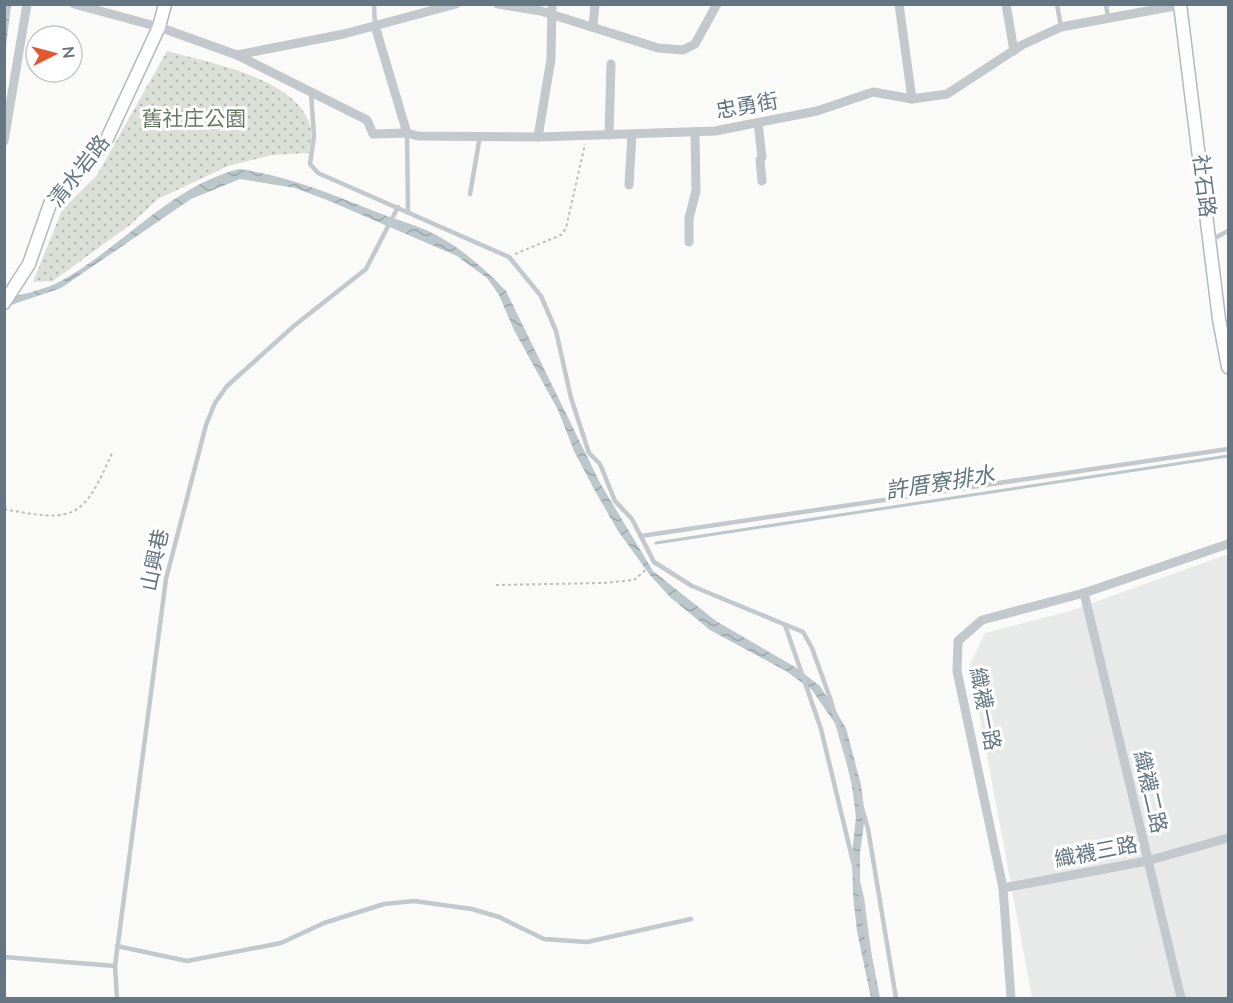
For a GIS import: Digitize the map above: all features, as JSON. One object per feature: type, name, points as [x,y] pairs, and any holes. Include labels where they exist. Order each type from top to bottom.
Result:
[{"type":"street","points":[[4,141],[27,4]]},
{"type":"street","points":[[74,4],[159,27],[237,55],[311,93]]},
{"type":"street","name":"清水岩路","points":[[4,303],[29,264],[50,204],[105,143],[159,27],[165,4]]},
{"type":"street","points":[[237,55],[375,26],[456,4]]},
{"type":"street","points":[[498,4],[553,15],[658,48],[683,50],[695,44],[717,4]]},
{"type":"street","points":[[538,137],[551,59],[552,4]]},
{"type":"street","points":[[592,27],[595,4]]},
{"type":"street","points":[[899,4],[912,99]]},
{"type":"street","points":[[1006,4],[1014,51]]},
{"type":"street","name":"忠勇街","points":[[311,93],[367,120],[373,134],[538,137],[695,132],[758,123],[817,111],[873,92],[912,99],[947,94],[1014,51],[1061,27],[1180,5]]},
{"type":"street","name":"社石路","points":[[1180,5],[1219,318],[1228,367]]},
{"type":"street","points":[[375,26],[406,133]]},
{"type":"street","points":[[609,135],[611,64]]},
{"type":"street","points":[[758,123],[762,181]]},
{"type":"street","points":[[689,242],[689,218],[696,191],[695,132]]},
{"type":"street","points":[[629,186],[632,134]]},
{"type":"street","name":"織襪一路","points":[[1011,999],[1003,888],[957,672],[958,641],[982,620],[1084,593],[1228,544]]},
{"type":"street","name":"織襪二路","points":[[1084,593],[1181,999]]},
{"type":"street","name":"織襪三路","points":[[1003,888],[1147,861],[1228,838]]},
{"type":"lane","points":[[374,4],[375,26]]},
{"type":"lane","points":[[1057,4],[1061,27]]},
{"type":"lane","points":[[1106,4],[1108,18]]},
{"type":"lane","points":[[311,93],[314,136],[310,164],[318,172],[509,257],[541,296],[556,331],[571,398],[589,453],[600,464],[615,501],[632,519],[654,562],[692,586],[802,632],[812,648],[830,698],[867,829],[896,999]]},
{"type":"lane","points":[[406,133],[408,211]]},
{"type":"lane","points":[[470,194],[480,136]]},
{"type":"lane","name":"山興巷","points":[[117,999],[115,966],[117,946],[166,579],[206,425],[215,403],[227,386],[295,325],[366,269],[398,207]]},
{"type":"lane","points":[[1211,240],[1228,231]]},
{"type":"lane","points":[[641,536],[1228,449]]},
{"type":"lane","points":[[785,625],[790,645],[821,729],[860,888],[875,999]]},
{"type":"lane","points":[[117,946],[187,961],[281,944],[324,923],[384,904],[414,901],[472,909],[499,917],[544,939],[587,942],[691,919]]},
{"type":"lane","points":[[4,957],[115,966]]},
{"type":"path","points":[[509,257],[561,235],[566,228],[587,135]]},
{"type":"path","points":[[4,509],[47,517],[72,515],[86,501],[104,473],[113,451]]},
{"type":"path","points":[[496,585],[604,583],[634,580],[654,562]]},
{"type":"shaded area","points":[[1228,554],[1228,994],[1226,998],[1032,998],[970,664],[985,633],[1070,611]]},
{"type":"green space","name":"舊社庄公園","points":[[167,51],[249,74],[287,95],[301,109],[310,125],[309,153],[272,155],[228,166],[158,199],[130,225],[53,281],[33,282],[62,210],[97,175]]},
{"type":"water","points":[[4,5],[11,5],[5,55]]},
{"type":"water","points":[[239,169],[308,186],[426,230],[459,249],[479,265],[506,291],[600,483],[653,571],[716,621],[795,667],[820,686],[846,728],[861,785],[865,816],[860,853],[860,895],[880,998],[871,998],[857,931],[852,854],[856,817],[852,786],[839,729],[812,690],[786,671],[710,630],[670,597],[650,575],[618,531],[594,489],[574,451],[558,410],[514,330],[499,295],[487,278],[457,256],[327,200],[295,188],[240,179],[191,199],[61,288],[5,307],[5,299],[33,292],[61,281],[191,189],[214,177]]},
{"type":"waterway","name":"許厝寮排水","points":[[656,543],[1228,456]]}]
